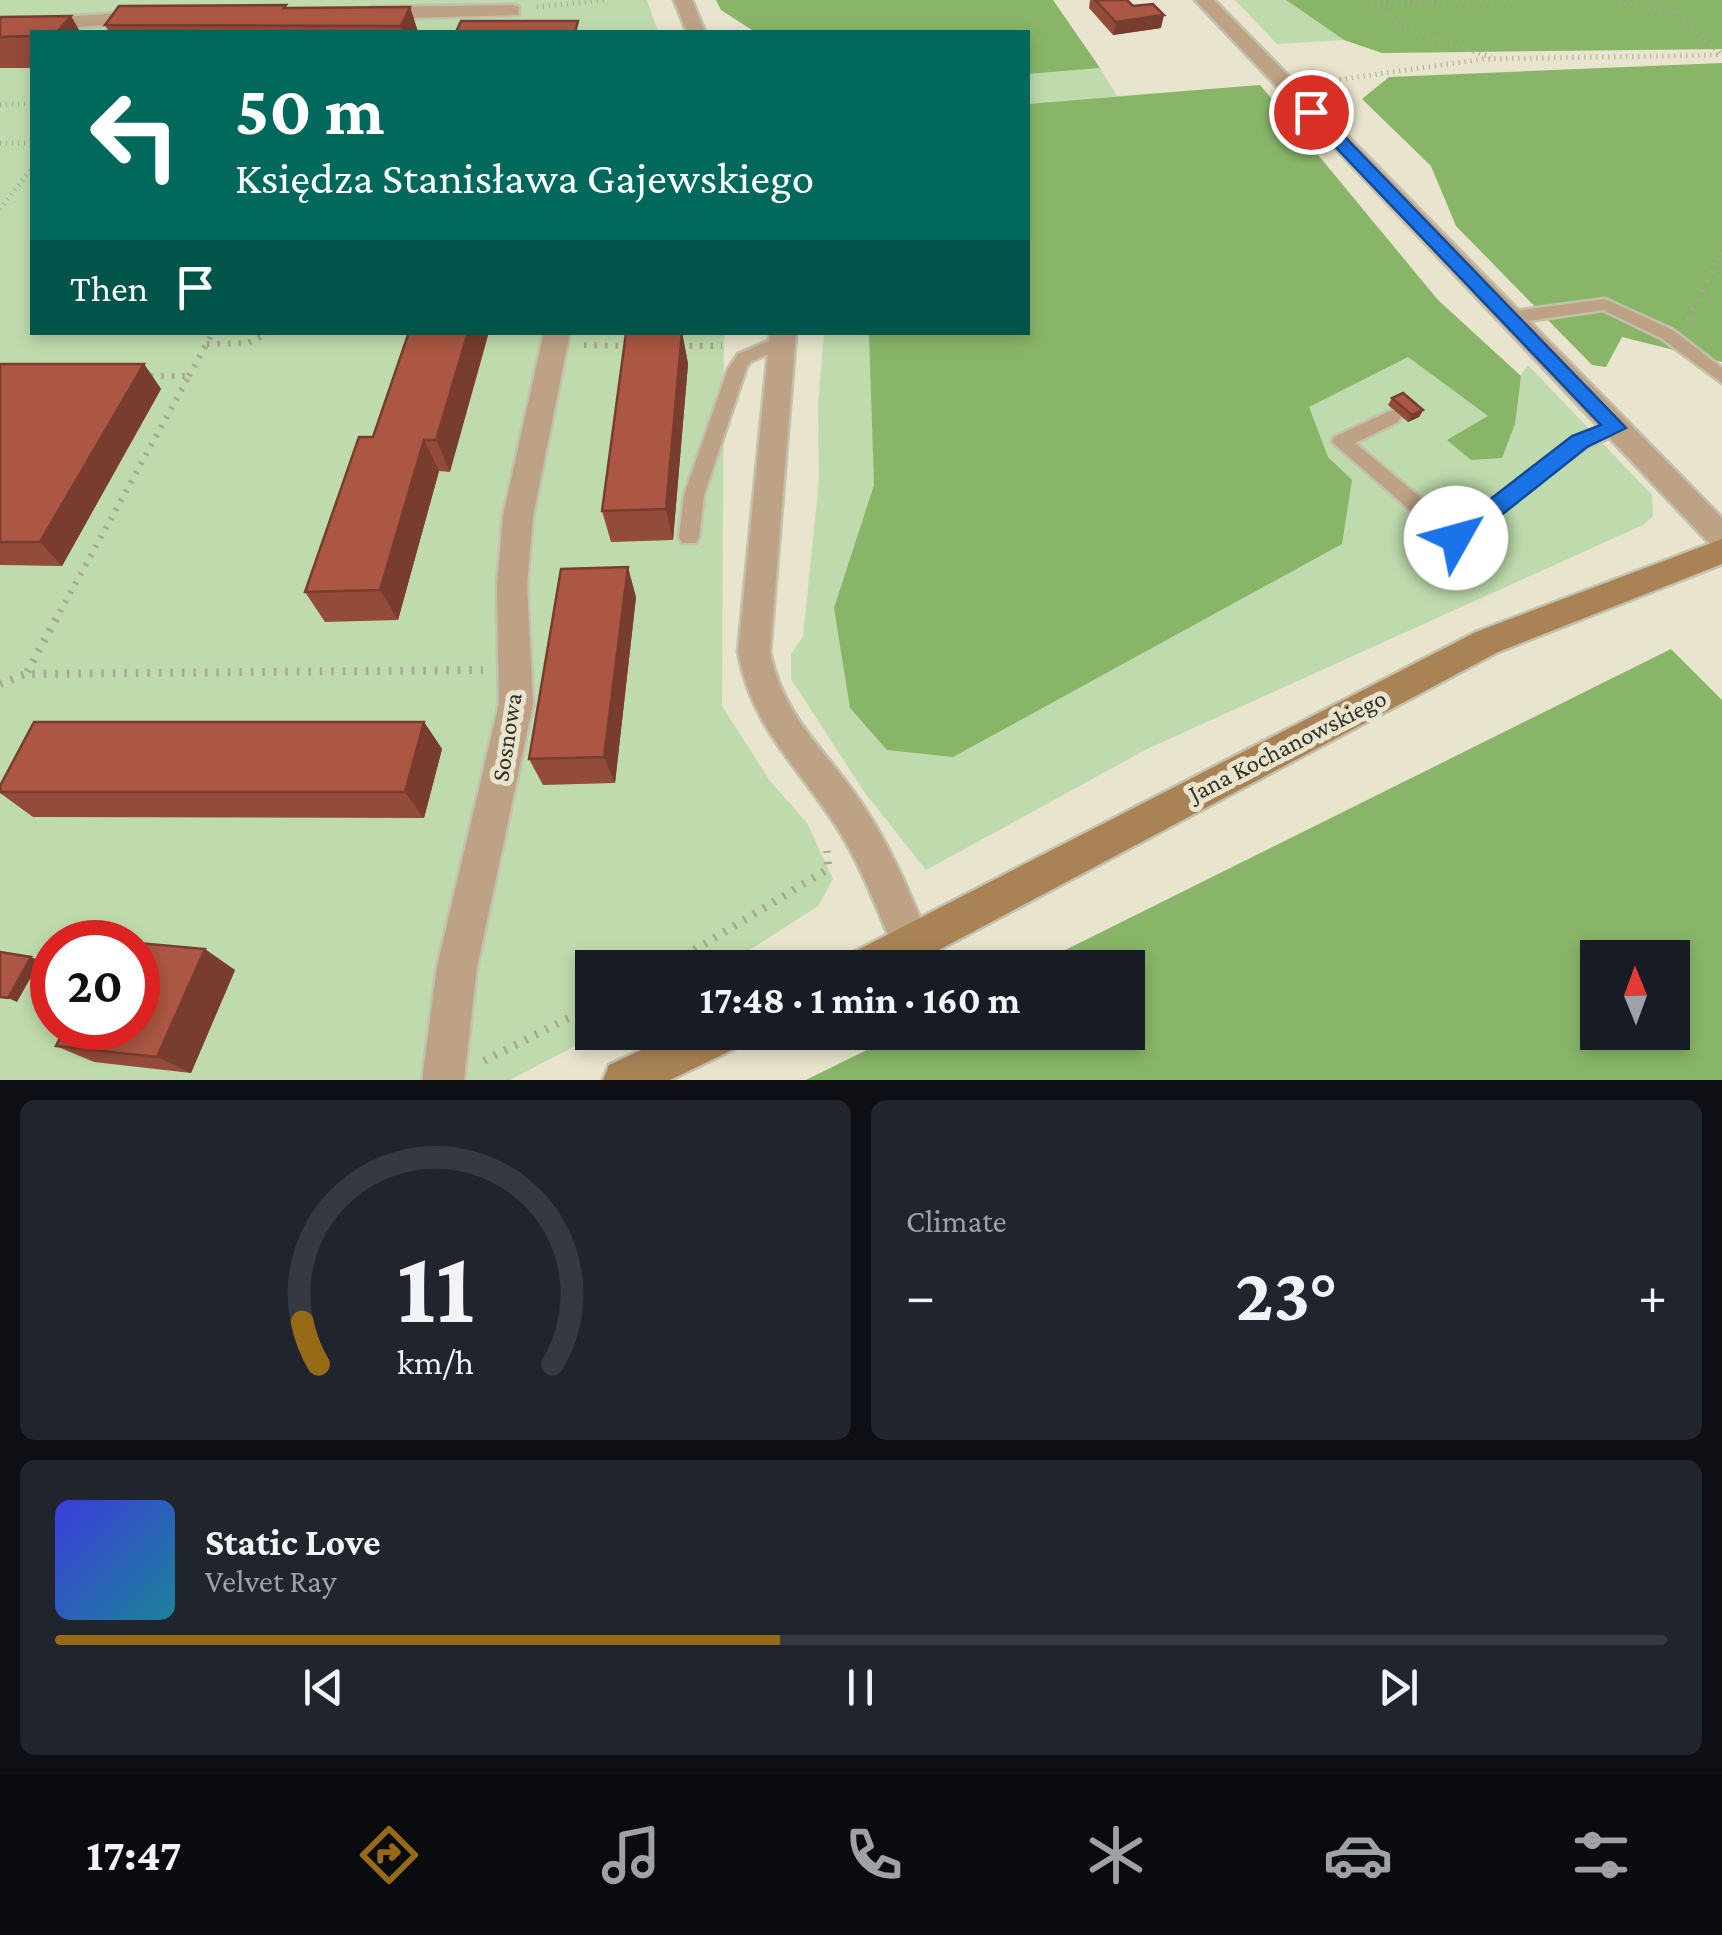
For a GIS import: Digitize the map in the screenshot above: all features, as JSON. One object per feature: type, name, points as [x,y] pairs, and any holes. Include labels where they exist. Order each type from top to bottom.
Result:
[{"type":"main road","name":"Jana Kochanowskiego","points":[[902,950],[1240,768],[1487,642],[1722,551]]},
{"type":"main road","points":[[624,1080],[688,1050]]},
{"type":"street","points":[[683,0],[695,30]]},
{"type":"street","points":[[1204,0],[1722,538]]},
{"type":"street","points":[[347,14],[520,9]]},
{"type":"street","points":[[0,26],[178,16]]},
{"type":"street","name":"Sosnowa","points":[[443,1079],[457,967],[516,704],[512,584],[518,516],[556,335]]},
{"type":"street","points":[[783,337],[754,652],[758,682],[772,717],[844,807],[912,945]]},
{"type":"lane","points":[[1508,318],[1605,304],[1667,334],[1722,377]]},
{"type":"lane","points":[[689,537],[694,495],[738,369],[744,358],[783,337]]},
{"type":"lane","points":[[1392,417],[1341,442],[1456,538],[1580,442],[1616,428]]},
{"type":"path","points":[[520,9],[606,0]]},
{"type":"path","points":[[1370,1],[1515,0]]},
{"type":"path","points":[[1607,0],[1677,14]]},
{"type":"path","points":[[1661,0],[1722,55]]},
{"type":"path","points":[[1370,1],[1403,28],[1497,59]]},
{"type":"path","points":[[1316,83],[1497,59],[1722,55]]},
{"type":"path","points":[[0,105],[30,103]]},
{"type":"path","points":[[0,143],[30,144]]},
{"type":"path","points":[[0,209],[30,171]]},
{"type":"path","points":[[1667,334],[1685,327],[1722,252]]},
{"type":"path","points":[[26,674],[212,335]]},
{"type":"path","points":[[207,344],[248,343],[264,335]]},
{"type":"path","points":[[608,345],[638,346]]},
{"type":"path","points":[[673,346],[738,346]]},
{"type":"path","points":[[132,376],[189,376]]},
{"type":"path","points":[[0,684],[26,674],[504,670]]},
{"type":"path","points":[[443,1079],[575,1014]]},
{"type":"green space","points":[[0,0],[647,0],[657,30],[30,30],[30,335],[724,335],[722,706],[770,781],[807,823],[833,879],[818,906],[749,950],[575,950],[575,1046],[510,1080],[0,1080]]},
{"type":"green space","points":[[716,0],[1053,0],[1100,68],[1030,74],[1030,30],[752,30],[721,10]]},
{"type":"green space","points":[[1235,0],[1286,0],[1344,40],[1277,44]]},
{"type":"green space","points":[[1286,0],[1722,0],[1722,49],[1382,53],[1344,40]]},
{"type":"green space","points":[[1722,63],[1722,362],[1622,337],[1606,367],[1592,365],[1456,226],[1431,166],[1362,99],[1389,77]]},
{"type":"green space","points":[[1100,68],[1117,96],[1260,85],[1438,300],[1520,376],[1528,365],[1652,495],[1653,516],[1643,525],[1147,749],[926,870],[865,793],[791,679],[791,654],[803,637],[819,480],[818,405],[824,335],[1030,335],[1030,74]]},
{"type":"green space","points":[[1260,85],[1438,300],[1521,376],[1515,424],[1502,458],[1471,460],[1447,440],[1488,416],[1408,357],[1309,407],[1328,457],[1352,480],[1342,544],[953,757],[887,750],[850,708],[834,608],[874,485],[869,335],[1030,335],[1030,104]]},
{"type":"green space","points":[[1671,649],[1722,700],[1722,1080],[806,1080],[867,1050],[1145,1050],[1145,950],[1065,950]]},
{"type":"building","points":[[1095,0],[1127,0],[1133,6],[1153,4],[1164,15],[1116,22]]},
{"type":"building","points":[[286,5],[284,8],[410,7],[401,26],[105,25],[119,6]]},
{"type":"building","points":[[71,16],[59,30],[30,30],[30,36],[0,37],[0,17]]},
{"type":"building","points":[[461,21],[578,21],[576,30],[457,30]]},
{"type":"building","points":[[408,335],[467,335],[436,440],[424,440],[380,590],[305,592],[359,437],[373,437]]},
{"type":"building","points":[[626,335],[682,335],[666,509],[602,511]]},
{"type":"building","points":[[0,364],[144,364],[40,542],[0,542]]},
{"type":"building","points":[[1403,393],[1423,410],[1412,415],[1392,398]]},
{"type":"building","points":[[628,567],[604,757],[529,759],[561,569]]},
{"type":"building","points":[[34,722],[424,722],[405,792],[0,792]]},
{"type":"building","points":[[160,945],[205,949],[157,1057],[93,1050],[160,1050]]},
{"type":"building","points":[[0,952],[30,957],[8,998],[0,997]]},
{"type":"route","points":[[1311,112],[1616,428],[1580,442],[1456,538]]}]
